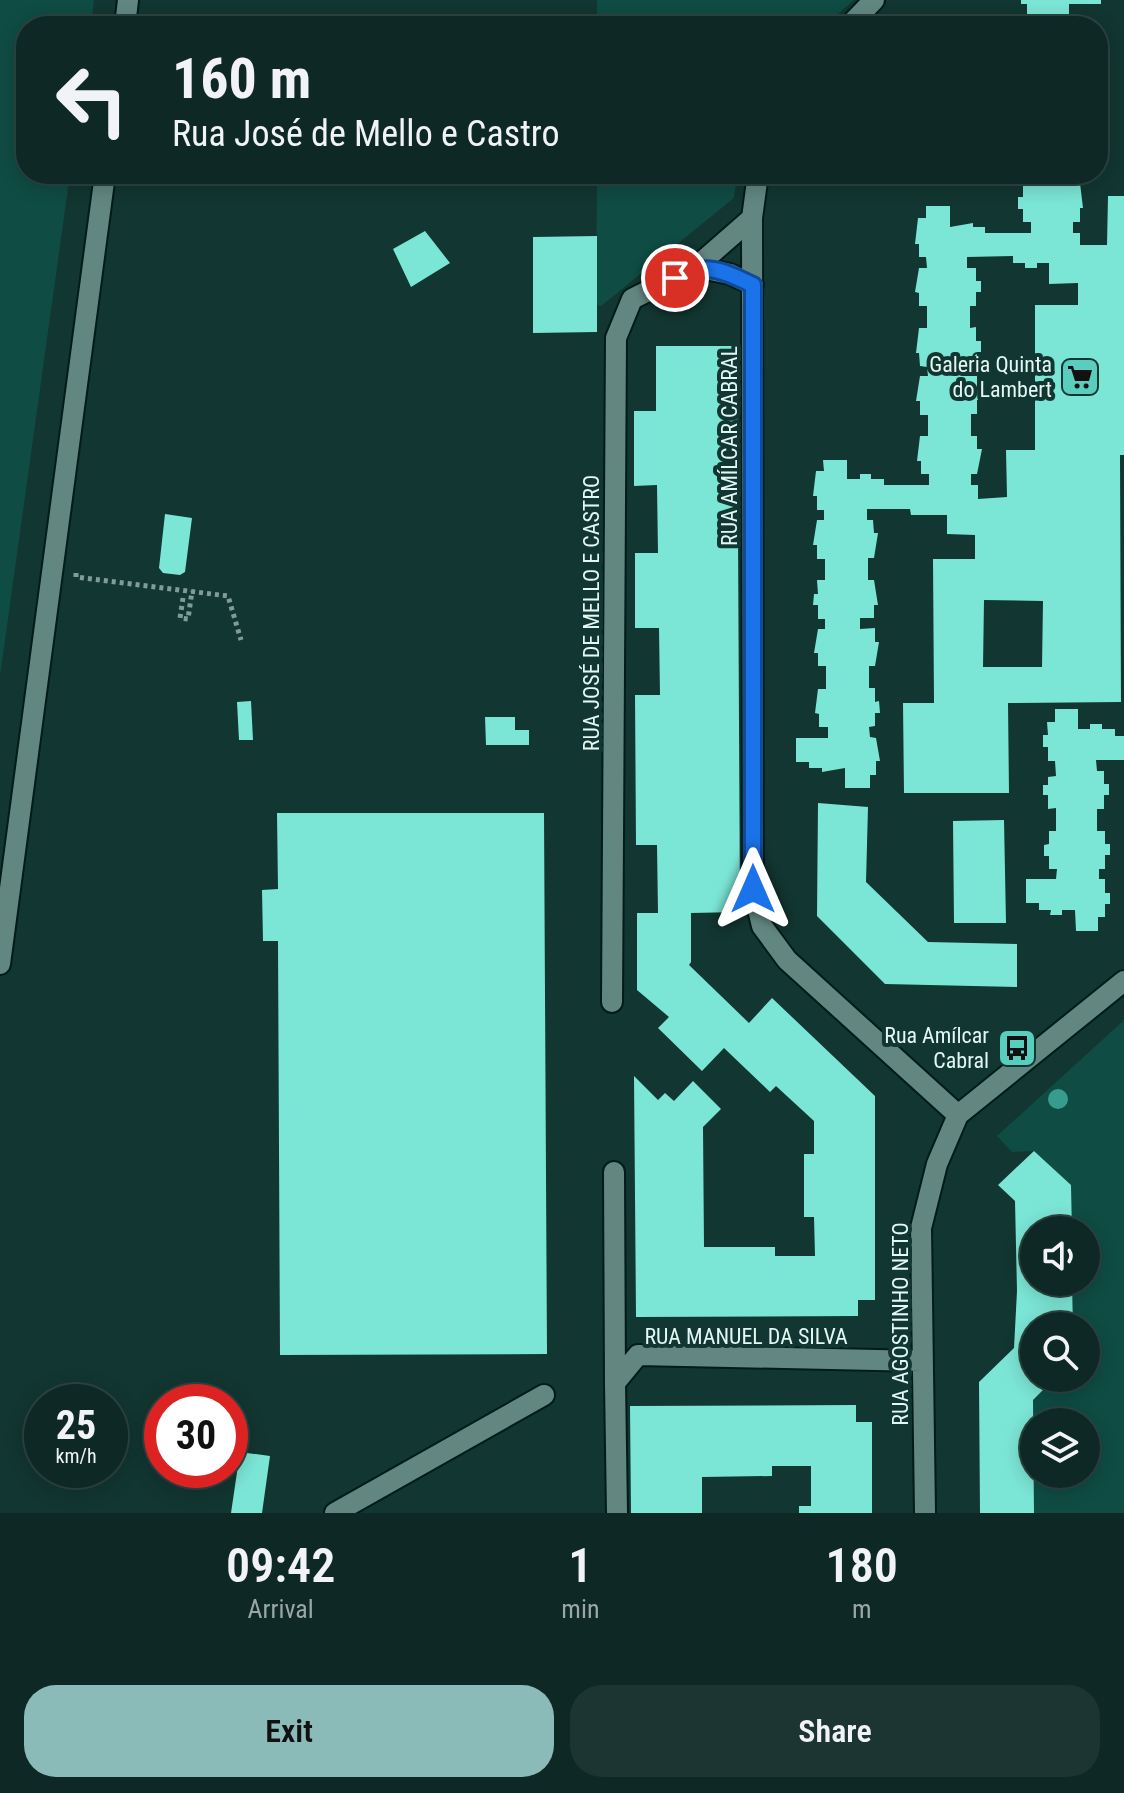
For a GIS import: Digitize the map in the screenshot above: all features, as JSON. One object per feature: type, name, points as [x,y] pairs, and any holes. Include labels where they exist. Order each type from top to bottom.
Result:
[{"type":"street","points":[[859,16],[874,0]]},
{"type":"street","points":[[0,964],[104,184]]},
{"type":"street","name":"RUA AMÍLCAR CABRAL","points":[[757,184],[752,218],[753,889],[762,926],[787,960],[958,1115]]},
{"type":"street","name":"RUA JOSÉ DE MELLO E CASTRO","points":[[612,1002],[616,338],[632,299],[696,267],[752,218]]},
{"type":"street","points":[[696,267],[730,274],[753,285]]},
{"type":"street","name":"RUA AGOSTINHO NETO","points":[[925,1513],[921,1228],[932,1178],[958,1115],[1124,981]]},
{"type":"street","points":[[614,1172],[617,1513]]},
{"type":"street","name":"RUA MANUEL DA SILVA","points":[[615,1383],[638,1355],[922,1361]]},
{"type":"street","points":[[335,1513],[544,1395]]},
{"type":"path","points":[[76,577],[228,596],[241,640]]},
{"type":"path","points":[[183,598],[180,618],[188,619],[192,591]]},
{"type":"green space","points":[[0,0],[94,0],[92,16],[16,16],[16,184],[69,184],[0,676]]},
{"type":"green space","points":[[597,0],[854,0],[836,16],[597,16]]},
{"type":"green space","points":[[597,184],[736,184],[734,198],[601,306],[596,305]]},
{"type":"green space","points":[[1124,1020],[1124,1513],[1034,1513],[1034,1488],[1100,1488],[1100,1408],[1033,1408],[1033,1400],[1041,1392],[1100,1392],[1100,1312],[1073,1312],[1072,1296],[1100,1296],[1100,1216],[1072,1216],[1071,1185],[1034,1151],[1012,1152],[997,1136]]},
{"type":"building","points":[[1021,0],[1101,0],[1101,4],[1069,4],[1069,15],[1078,16],[1021,16],[1027,15],[1027,4],[1021,4]]},
{"type":"building","points":[[1023,184],[1080,184],[1083,208],[1080,208],[1080,222],[1073,222],[1073,233],[1080,233],[1080,245],[1107,245],[1108,196],[1124,196],[1124,455],[1120,455],[1121,702],[1008,703],[1009,793],[904,793],[903,703],[934,703],[933,559],[975,559],[975,535],[947,534],[947,515],[911,515],[910,509],[867,509],[867,520],[873,520],[874,533],[878,533],[874,558],[868,558],[868,580],[874,580],[878,605],[874,605],[874,618],[860,618],[860,629],[875,628],[875,642],[879,642],[875,666],[869,666],[869,688],[875,688],[875,702],[879,701],[880,713],[875,713],[875,726],[869,727],[870,737],[876,738],[880,761],[876,761],[876,775],[870,775],[870,788],[845,788],[845,768],[822,772],[822,768],[809,768],[809,762],[796,762],[796,738],[828,738],[828,727],[819,727],[819,714],[815,713],[818,689],[826,689],[826,666],[818,666],[818,653],[814,653],[818,629],[825,629],[825,619],[818,619],[818,605],[813,605],[814,594],[818,594],[817,580],[825,580],[825,559],[817,559],[817,545],[813,545],[817,520],[824,520],[824,510],[817,510],[817,496],[813,496],[816,471],[824,471],[823,460],[847,460],[847,479],[860,479],[860,474],[871,474],[871,479],[884,479],[884,485],[929,485],[929,474],[921,474],[921,461],[917,461],[920,436],[928,436],[928,415],[920,415],[920,401],[916,401],[920,376],[928,376],[927,367],[920,366],[919,353],[916,353],[919,328],[927,328],[927,306],[919,306],[919,293],[915,292],[919,268],[927,268],[926,257],[919,257],[919,244],[915,244],[918,218],[926,218],[926,206],[950,206],[950,227],[973,223],[973,227],[985,227],[985,233],[1031,233],[1031,222],[1023,222],[1023,209],[1018,209],[1018,197],[1023,197]],"holes":[[[1013,256],[1013,263],[1025,263],[1025,268],[1037,268],[1037,263],[1049,263],[1049,284],[1078,283],[1078,305],[1035,305],[1035,450],[1006,450],[1007,497],[978,499],[978,485],[971,485],[971,474],[977,474],[982,449],[977,449],[977,436],[971,436],[971,414],[977,414],[977,400],[982,400],[981,390],[977,390],[977,376],[962,376],[962,366],[977,366],[977,352],[981,352],[981,341],[976,341],[976,327],[970,328],[970,306],[976,306],[976,292],[981,292],[981,281],[976,281],[976,268],[967,268],[967,257]],[[984,600],[1043,601],[1042,667],[983,667]]]},
{"type":"building","points":[[425,231],[450,263],[411,287],[393,249]]},
{"type":"building","points":[[597,236],[597,332],[533,333],[533,237]]},
{"type":"building","points":[[656,346],[737,346],[740,912],[691,913],[689,965],[749,1023],[772,998],[875,1096],[875,1300],[858,1300],[858,1316],[636,1317],[634,1076],[658,1100],[665,1093],[674,1101],[693,1081],[721,1109],[703,1127],[704,1247],[775,1247],[775,1256],[815,1256],[814,1217],[804,1217],[804,1154],[814,1154],[814,1121],[776,1086],[770,1092],[724,1048],[702,1071],[658,1028],[669,1017],[637,990],[637,913],[658,913],[657,845],[636,845],[635,695],[660,695],[659,628],[635,628],[635,553],[658,553],[657,485],[634,486],[634,411],[656,411]]},
{"type":"building","points":[[165,514],[192,518],[185,572],[180,575],[163,573],[159,568]]},
{"type":"building","points":[[251,701],[253,740],[239,740],[237,702]]},
{"type":"building","points":[[1055,709],[1078,709],[1078,729],[1090,729],[1090,724],[1102,724],[1102,729],[1115,729],[1115,736],[1124,736],[1124,760],[1096,760],[1097,771],[1104,771],[1104,784],[1109,784],[1109,795],[1104,795],[1104,809],[1097,809],[1097,831],[1105,831],[1105,844],[1110,844],[1110,855],[1105,855],[1105,869],[1099,869],[1099,879],[1105,879],[1105,893],[1110,893],[1110,904],[1105,904],[1105,917],[1098,917],[1098,931],[1076,931],[1075,910],[1062,910],[1062,915],[1050,915],[1051,910],[1039,910],[1039,903],[1026,903],[1026,879],[1056,879],[1057,869],[1049,869],[1049,856],[1044,856],[1044,845],[1049,844],[1049,831],[1056,831],[1056,808],[1048,809],[1048,795],[1043,795],[1043,785],[1048,785],[1048,777],[1056,776],[1055,761],[1048,761],[1048,747],[1043,747],[1043,735],[1048,735],[1047,722],[1055,722]]},
{"type":"building","points":[[485,717],[515,717],[515,730],[529,730],[529,745],[486,745]]},
{"type":"building","points":[[818,803],[868,807],[866,882],[928,942],[1017,944],[1017,987],[885,984],[817,916]]},
{"type":"building","points":[[277,813],[544,813],[547,1354],[280,1355],[278,941],[263,941],[262,890],[278,889]]},
{"type":"building","points":[[1004,820],[1006,923],[954,923],[953,821]]},
{"type":"building","points":[[1034,1151],[1071,1185],[1072,1216],[1020,1216],[1020,1296],[1072,1296],[1073,1312],[1020,1312],[1020,1392],[1041,1392],[1033,1400],[1033,1408],[1020,1408],[1020,1488],[1034,1488],[1034,1513],[980,1513],[979,1382],[1014,1348],[1017,1291],[1015,1201],[998,1185]]},
{"type":"building","points":[[856,1405],[856,1422],[872,1422],[872,1513],[799,1513],[799,1506],[811,1506],[811,1466],[772,1466],[772,1476],[702,1477],[702,1513],[631,1513],[630,1406]]},
{"type":"building","points":[[248,1453],[270,1456],[262,1513],[231,1513],[235,1488],[248,1488]]},
{"type":"place","name":"Galeria Quinta do Lambert","points":[[1080,377]]},
{"type":"place","name":"Rua Amílcar Cabral","points":[[1017,1048]]},
{"type":"route","points":[[675,278],[696,267],[730,274],[753,285],[753,889]]}]
